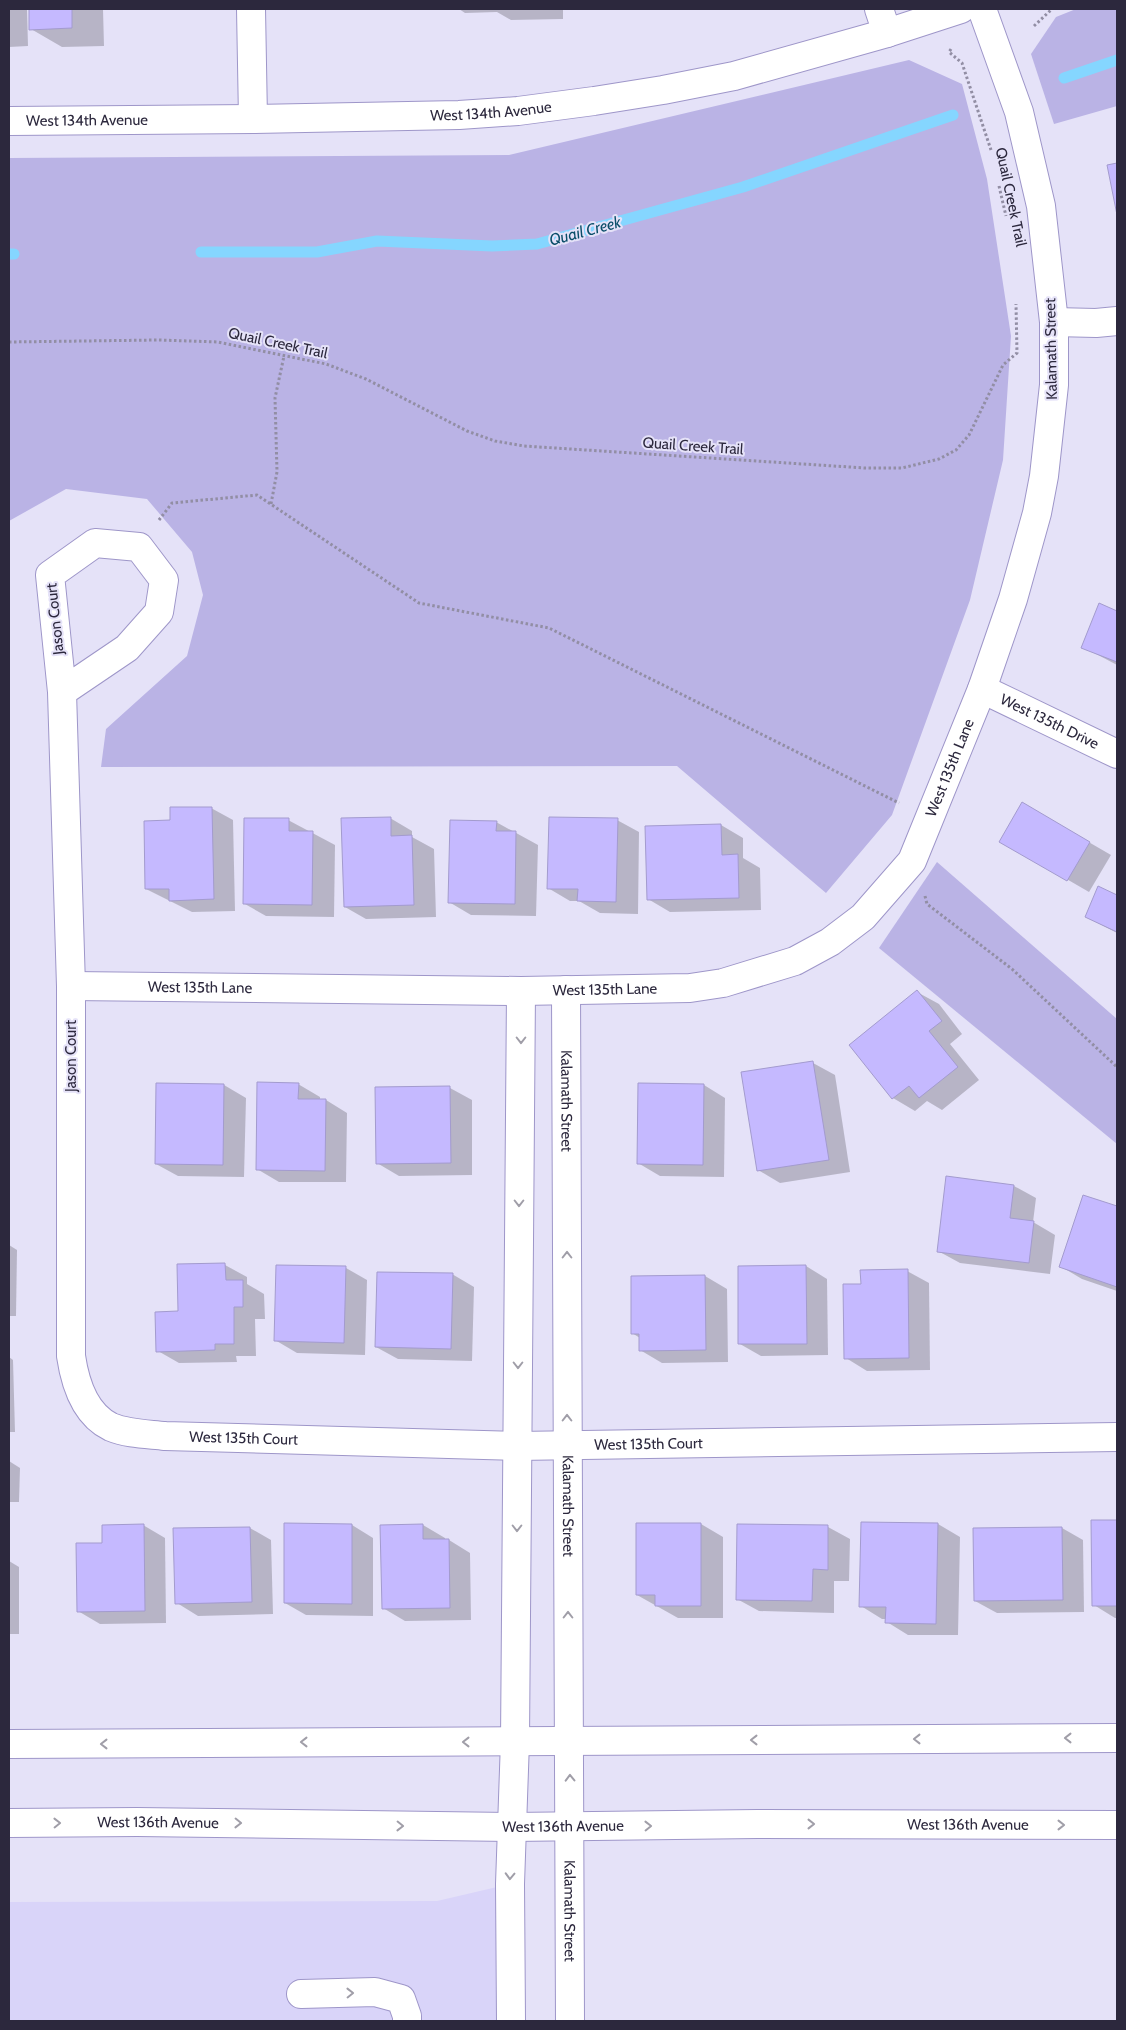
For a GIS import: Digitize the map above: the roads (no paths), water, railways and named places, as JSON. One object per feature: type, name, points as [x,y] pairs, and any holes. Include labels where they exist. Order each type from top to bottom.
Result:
[{"type":"street","points":[[251,9],[253,119]]},
{"type":"street","name":"West 134th Avenue","points":[[9,121],[459,115],[518,111],[663,90],[734,76],[883,21],[961,9]]},
{"type":"street","name":"Kalamath Street","points":[[982,9],[1019,112],[1041,206],[1054,322],[1054,385],[1038,513],[1013,599],[982,689]]},
{"type":"street","points":[[1054,322],[1096,323],[1117,321]]},
{"type":"street","name":"Jason Court","points":[[62,692],[127,648],[159,612],[164,580],[139,547],[94,543],[50,575],[62,692],[71,986],[71,1356],[74,1376],[81,1397],[94,1414]]},
{"type":"street","name":"West 135th Drive","points":[[982,689],[1117,754]]},
{"type":"street","name":"West 135th Lane","points":[[71,986],[521,991],[690,988],[723,983],[795,961],[830,942],[863,917],[912,861],[982,689]]},
{"type":"street","name":"Kalamath Street","points":[[566,990],[570,2021]]},
{"type":"street","points":[[511,2021],[510,1884],[515,1741],[521,991]]},
{"type":"street","name":"West 135th Court","points":[[94,1414],[111,1426],[130,1432],[165,1436],[517,1446],[1117,1436]]},
{"type":"street","points":[[9,1744],[1117,1738]]},
{"type":"street","name":"West 136th Avenue","points":[[9,1823],[137,1822],[512,1827],[757,1824],[1117,1825]]},
{"type":"street","points":[[302,1994],[375,1992],[401,1999],[407,2021]]},
{"type":"waterway","name":"Quail Creek","points":[[1064,78],[1117,60]]},
{"type":"waterway","name":"Quail Creek","points":[[201,252],[317,252],[377,241],[492,246],[537,244],[743,187],[953,115]]},
{"type":"waterway","name":"Quail Creek","points":[[9,254],[14,254]]}]
